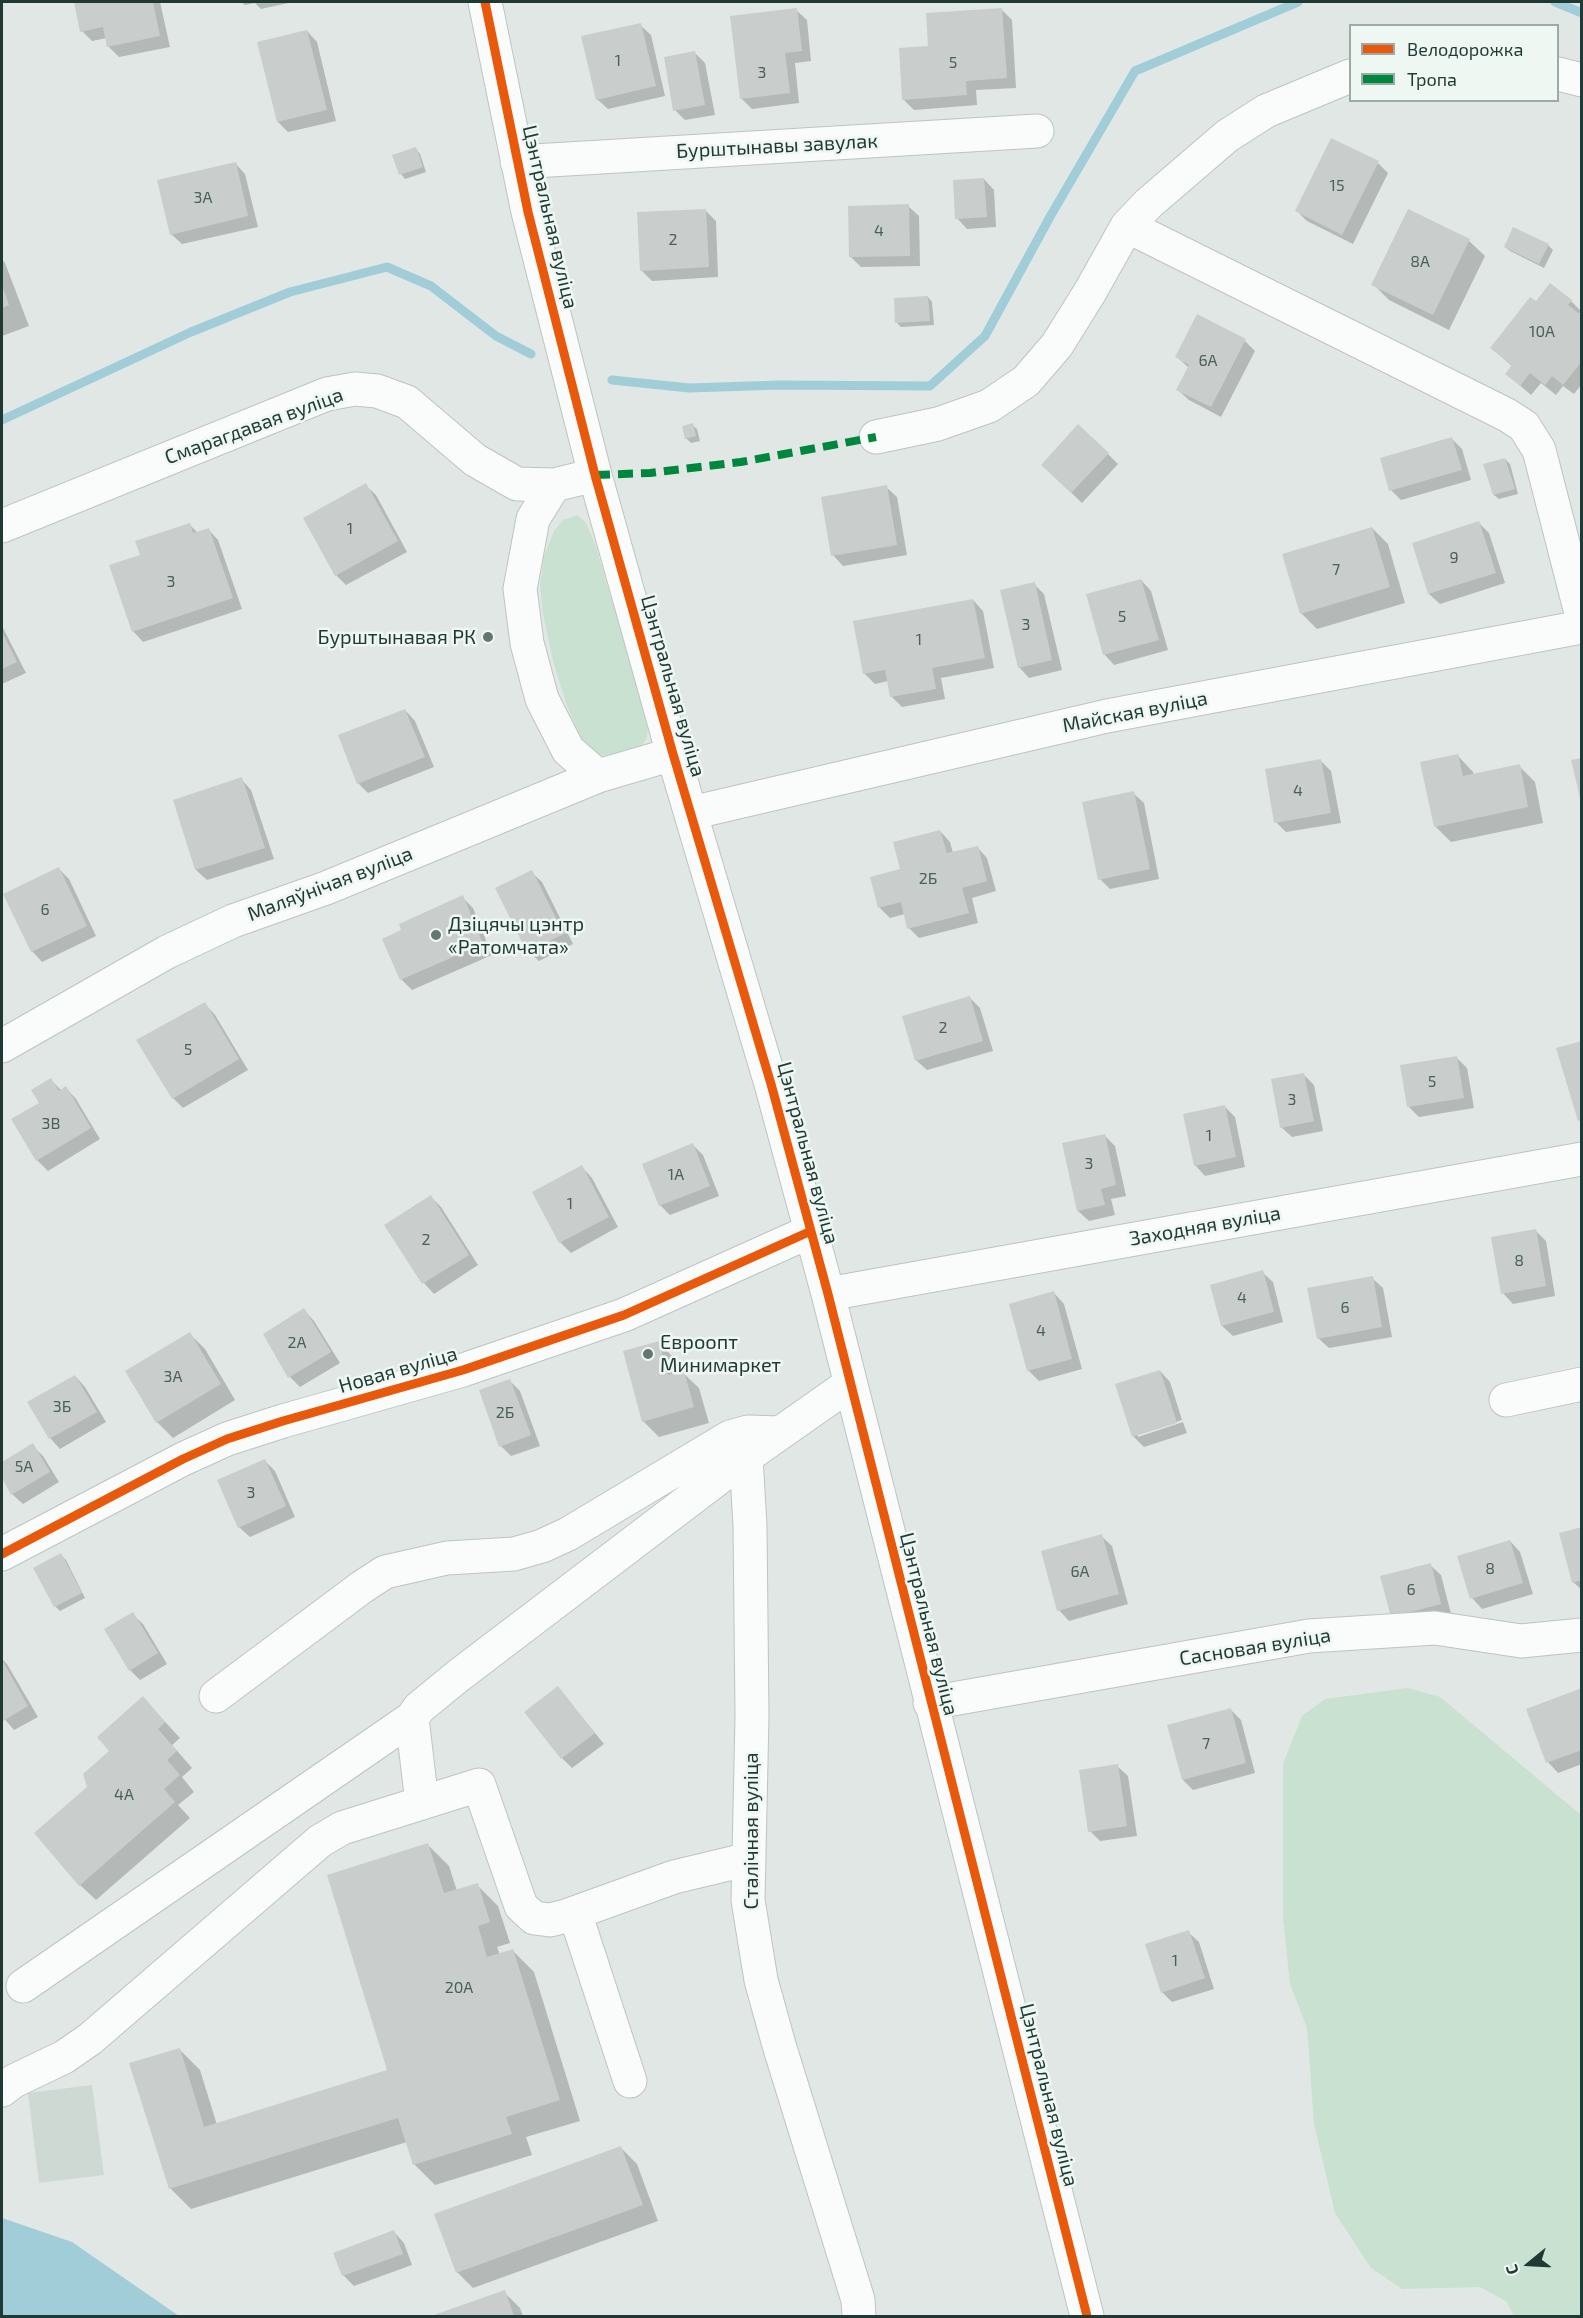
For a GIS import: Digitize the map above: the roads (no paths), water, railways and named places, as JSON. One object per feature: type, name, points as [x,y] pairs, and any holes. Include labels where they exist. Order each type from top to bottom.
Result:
[{"type":"street","name":"Цэнтральная вуліца","points":[[484,2],[528,212],[595,475],[673,754],[771,1084],[828,1294],[1087,2316]]},
{"type":"street","points":[[1559,74],[1581,80]]},
{"type":"street","points":[[876,437],[938,424],[989,406],[1026,381],[1057,345],[1127,226],[1149,203],[1227,136],[1266,111],[1349,76]]},
{"type":"street","name":"Бурштынавы завулак","points":[[517,162],[1037,131]]},
{"type":"street","points":[[1127,226],[1507,415],[1524,426],[1539,450],[1581,617]]},
{"type":"street","name":"Смарагдавая вуліца","points":[[2,526],[327,394],[355,389],[377,391],[407,402],[475,460],[517,484],[554,485],[595,475]]},
{"type":"street","points":[[554,485],[533,519],[520,589],[527,643],[542,699],[568,750],[598,776]]},
{"type":"street","name":"Майская вуліца","points":[[691,813],[1107,716],[1581,627]]},
{"type":"street","name":"Маляўнічая вуліца","points":[[2,1046],[167,952],[224,926],[337,884],[598,776],[673,754]]},
{"type":"street","name":"Заходняя вуліца","points":[[828,1294],[1581,1159]]},
{"type":"street","name":"Новая вуліца","points":[[2,1554],[183,1459],[227,1439],[283,1420],[463,1370],[624,1315],[811,1231]]},
{"type":"street","points":[[23,1986],[412,1719],[419,1708],[458,1676],[746,1456],[850,1384]]},
{"type":"street","points":[[1506,1400],[1581,1384]]},
{"type":"street","points":[[216,1696],[385,1572],[447,1558],[514,1554],[542,1546],[730,1437],[748,1432],[780,1433]]},
{"type":"street","name":"Сталічная вуліца","points":[[746,1456],[750,1525],[752,1716],[748,1900],[761,1980],[858,2300],[859,2316]]},
{"type":"street","name":"Сасновая вуліца","points":[[930,1703],[1309,1636],[1435,1628],[1521,1641],[1581,1635]]},
{"type":"street","points":[[412,1719],[422,1803]]},
{"type":"street","points":[[2,2090],[14,2081],[64,2057],[90,2039],[320,1841],[342,1828],[479,1785],[521,1906],[534,1918],[550,1920],[674,1877],[749,1860]]},
{"type":"street","points":[[575,1913],[630,2081]]},
{"type":"water","points":[[2,2218],[72,2242],[179,2316],[2,2316]]},
{"type":"waterway","points":[[612,380],[689,388],[781,385],[930,386],[985,336],[1051,215],[1135,71],[1298,2]]},
{"type":"waterway","points":[[1555,2],[1582,13]]},
{"type":"waterway","points":[[2,420],[191,332],[290,292],[387,267],[431,286],[496,336],[531,354]]},
{"type":"place","name":"Бурштынавая РК","points":[[488,637]]},
{"type":"place","name":"Дзіцячы цэнтр «Ратомчата»","points":[[436,935]]},
{"type":"place","name":"Евроопт Минимаркет","points":[[648,1354]]}]
